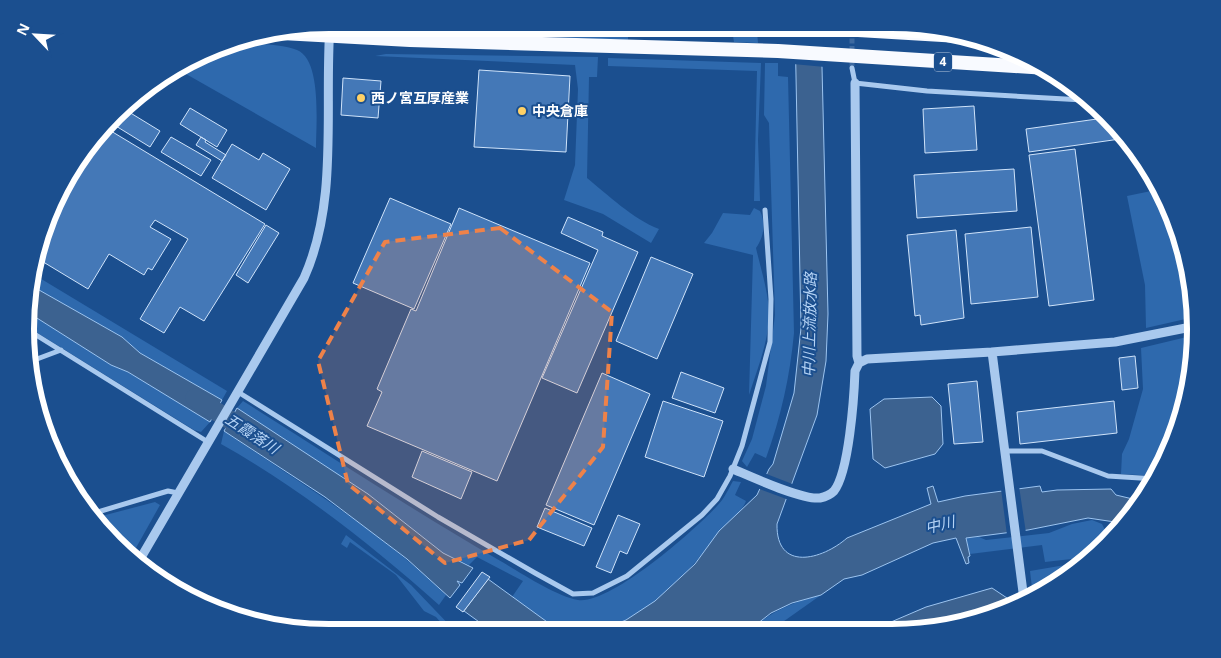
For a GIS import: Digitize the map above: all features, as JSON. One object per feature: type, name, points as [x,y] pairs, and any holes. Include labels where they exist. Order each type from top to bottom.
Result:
[{"type":"highway","name":"4","points":[[415,34],[778,51],[1028,67]]},
{"type":"street","points":[[141,557],[304,278],[313,258],[320,232],[324,194],[329,112],[330,34]]},
{"type":"street","points":[[733,469],[807,497],[826,497],[832,494],[839,481],[849,432],[855,371],[859,362],[857,356],[856,83],[852,77],[852,68]]},
{"type":"street","points":[[856,83],[927,90],[1078,100]]},
{"type":"street","points":[[237,391],[438,517],[573,594],[593,593],[627,576],[702,515],[717,499],[733,469],[742,446],[770,342],[771,299],[765,210]]},
{"type":"street","points":[[859,362],[1116,342],[1187,328]]},
{"type":"street","points":[[34,334],[208,442]]},
{"type":"street","points":[[35,360],[61,350]]},
{"type":"street","points":[[992,352],[1023,594]]},
{"type":"street","points":[[1004,451],[1042,451],[1108,476],[1147,478]]},
{"type":"street","points":[[97,512],[168,491],[178,493]]},
{"type":"highlighted area","points":[[500,228],[612,312],[603,447],[529,540],[445,563],[348,484],[318,361],[385,242]]},
{"type":"shaded area","points":[[471,34],[628,34],[628,40]]},
{"type":"shaded area","points":[[757,34],[758,43],[734,42],[733,36],[687,35]]},
{"type":"shaded area","points":[[255,43],[282,46],[297,50],[305,56],[311,66],[314,79],[317,110],[316,148],[184,71],[216,56]]},
{"type":"shaded area","points":[[386,54],[598,57],[597,77],[589,77],[587,178],[630,213],[659,229],[651,243],[603,214],[564,200],[575,165],[578,89],[575,65],[375,56]]},
{"type":"shaded area","points":[[608,58],[761,63],[758,140],[760,201],[754,201],[757,71],[608,66]]},
{"type":"shaded area","points":[[765,63],[778,63],[778,76],[788,77],[794,333],[784,396],[766,458],[755,453],[747,467],[742,461],[752,439],[766,386],[775,315],[769,123],[764,115]]},
{"type":"shaded area","points":[[1153,191],[1157,198],[1172,234],[1182,271],[1187,319],[1146,328],[1145,285],[1127,196]]},
{"type":"shaded area","points":[[754,208],[760,211],[763,220],[762,235],[756,248],[766,290],[769,316],[764,347],[749,395],[753,255],[704,243],[723,213],[750,215]]},
{"type":"shaded area","points":[[38,277],[227,391],[222,400],[140,353],[122,337],[36,288]]},
{"type":"shaded area","points":[[34,316],[111,365],[128,372],[210,422],[201,432],[194,430],[34,331]]},
{"type":"shaded area","points":[[1187,337],[1182,387],[1172,424],[1149,476],[1121,474],[1122,454],[1129,439],[1143,389],[1141,348]]},
{"type":"shaded area","points":[[243,401],[465,540],[559,594],[578,600],[592,598],[610,591],[630,579],[672,548],[691,532],[722,500],[733,481],[741,482],[735,495],[746,501],[736,516],[718,533],[685,574],[648,607],[616,624],[550,624],[512,597],[523,581],[477,557],[469,565],[443,553],[368,494],[237,408]]},
{"type":"shaded area","points":[[224,431],[339,508],[394,549],[446,595],[439,605],[334,518],[278,479],[221,444]]},
{"type":"shaded area","points":[[155,502],[160,505],[134,551],[101,516]]},
{"type":"shaded area","points":[[1092,520],[1102,524],[1105,530],[1113,525],[1078,558],[1045,562],[1042,545],[970,554],[966,538],[979,537],[986,540],[1049,533],[1072,524]]},
{"type":"shaded area","points":[[346,535],[411,585],[448,624],[442,624],[436,617],[424,611],[396,575],[350,542],[347,548],[341,544]]},
{"type":"shaded area","points":[[1070,564],[1032,589],[1030,571]]},
{"type":"shaded area","points":[[821,595],[780,624],[758,624],[782,608]]},
{"type":"water","points":[[795,34],[821,34],[828,314],[826,361],[817,415],[777,524],[779,539],[784,550],[792,555],[802,557],[814,556],[825,552],[847,538],[931,504],[927,488],[933,486],[938,502],[965,496],[1040,486],[1042,492],[1111,489],[1116,495],[1133,499],[1115,522],[1088,518],[1028,530],[966,538],[970,556],[968,557],[969,563],[966,564],[956,538],[933,543],[862,575],[844,579],[821,595],[792,603],[771,613],[757,624],[616,624],[626,620],[655,601],[695,564],[719,531],[757,495],[773,464],[794,393],[801,328]]},
{"type":"water","points":[[36,288],[122,337],[140,353],[222,400],[210,422],[128,372],[111,365],[34,316]]},
{"type":"water","points":[[932,397],[941,406],[943,444],[935,454],[885,468],[873,459],[870,409],[884,399]]},
{"type":"water","points":[[237,408],[368,494],[443,553],[473,568],[462,583],[457,581],[460,585],[450,598],[407,559],[325,497],[224,431]]},
{"type":"water","points":[[488,579],[550,624],[482,624],[464,611]]},
{"type":"water","points":[[992,588],[1007,598],[1007,601],[987,609],[950,619],[911,624],[886,624],[926,607]]},
{"type":"pier","points":[[793,34],[823,34],[825,67],[793,64]]},
{"type":"pier","points":[[764,473],[795,485],[789,500],[757,488]]},
{"type":"pier","points":[[1019,486],[1026,533],[1007,535],[1001,489]]},
{"type":"building","name":"中央倉庫","points":[[479,70],[570,76],[566,152],[474,147]]},
{"type":"building","name":"西ノ宮互厚産業","points":[[343,78],[381,81],[378,118],[341,115]]},
{"type":"building","points":[[974,106],[977,150],[925,153],[923,109]]},
{"type":"building","points":[[190,108],[227,130],[217,147],[180,124]]},
{"type":"building","points":[[129,112],[160,131],[150,147],[115,125]]},
{"type":"building","points":[[1100,119],[1118,139],[1029,152],[1026,129]]},
{"type":"building","points":[[110,131],[265,224],[204,321],[180,307],[164,333],[140,319],[188,239],[155,220],[150,227],[171,239],[152,270],[148,268],[144,275],[109,254],[88,289],[42,261],[49,234],[64,198],[73,181]]},
{"type":"building","points":[[171,137],[211,160],[201,176],[161,152]]},
{"type":"building","points":[[201,137],[206,140],[205,142],[226,155],[222,161],[196,145]]},
{"type":"building","points":[[232,144],[259,160],[263,153],[290,169],[266,210],[212,178]]},
{"type":"building","points":[[1075,149],[1094,300],[1049,306],[1029,155]]},
{"type":"building","points":[[1014,169],[1017,211],[917,218],[914,175]]},
{"type":"building","points":[[390,198],[451,224],[414,309],[353,283]]},
{"type":"building","points":[[459,208],[590,263],[497,481],[367,426],[382,392],[377,389],[411,309],[416,311]]},
{"type":"building","points":[[568,217],[603,232],[602,236],[638,252],[577,393],[542,378],[598,250],[561,233]]},
{"type":"building","points":[[266,225],[279,233],[248,283],[236,275]]},
{"type":"building","points":[[1031,227],[1038,297],[971,304],[965,234]]},
{"type":"building","points":[[956,230],[964,318],[921,325],[920,315],[915,316],[907,235]]},
{"type":"building","points":[[651,257],[693,274],[657,359],[616,341]]},
{"type":"building","points":[[1135,356],[1138,388],[1122,390],[1119,358]]},
{"type":"building","points":[[681,372],[724,388],[715,413],[672,398]]},
{"type":"building","points":[[602,373],[650,394],[594,525],[546,505]]},
{"type":"building","points":[[977,381],[983,442],[954,444],[948,384]]},
{"type":"building","points":[[663,401],[723,421],[704,477],[645,457]]},
{"type":"building","points":[[1114,401],[1117,433],[1020,444],[1017,412]]},
{"type":"building","points":[[422,451],[472,472],[461,499],[412,477]]},
{"type":"building","points":[[545,508],[592,528],[584,546],[537,527]]},
{"type":"building","points":[[618,515],[640,524],[627,554],[620,551],[611,573],[596,567]]},
{"type":"building","points":[[482,572],[490,577],[463,612],[456,607]]},
{"type":"waterway","name":"五霞落川","points":[[195,398],[252,434]]},
{"type":"tunnel","points":[[852,34],[852,68]]},
{"type":"place","name":"西ノ宮互厚産業","points":[[361,98]]},
{"type":"place","name":"中央倉庫","points":[[522,111]]},
{"type":"water label","name":"中川上流放水路","points":[[810,325]]},
{"type":"water label","name":"中川","points":[[940,525]]}]
